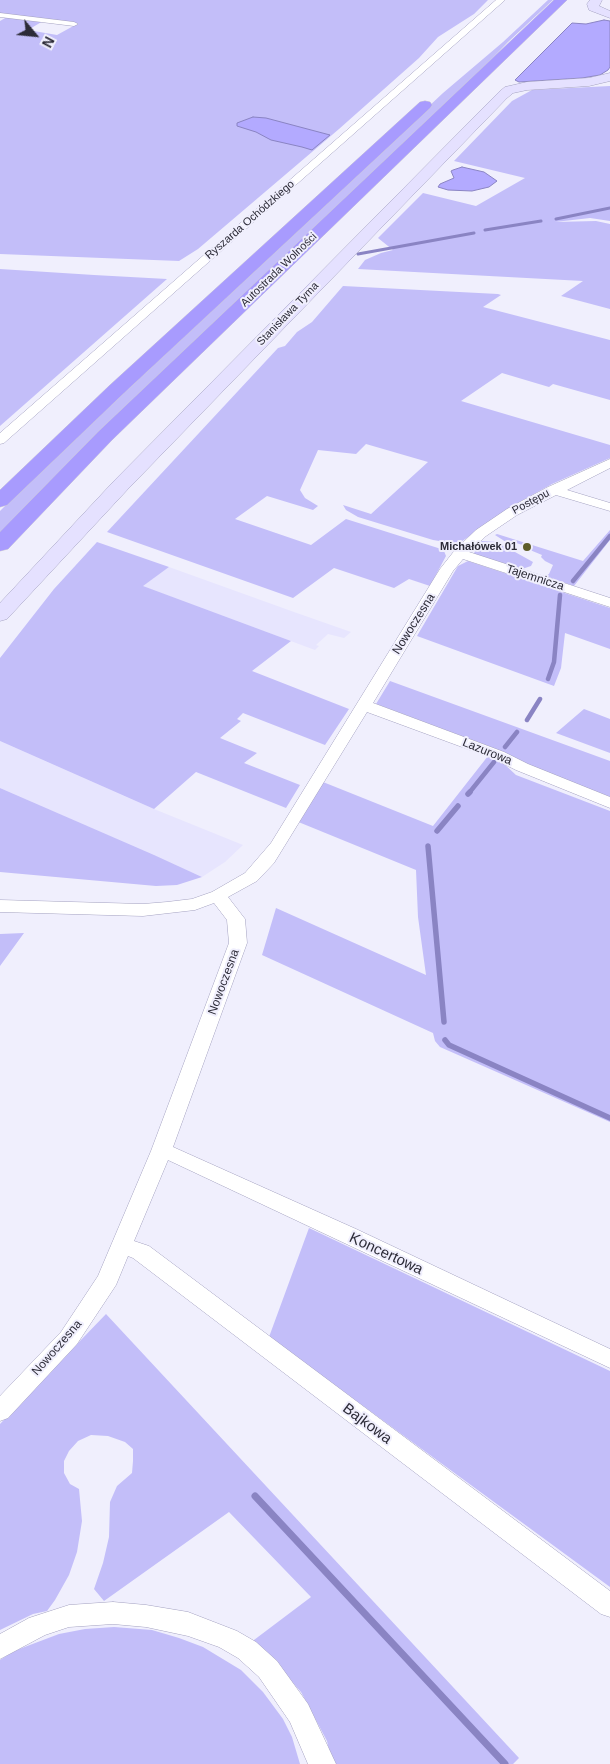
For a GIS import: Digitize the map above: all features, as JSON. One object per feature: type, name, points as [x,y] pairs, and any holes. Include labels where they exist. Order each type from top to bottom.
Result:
[{"type":"highway","name":"Autostrada Wolności","points":[[0,544],[106,436],[561,0]]},
{"type":"highway","name":"Autostrada Wolności","points":[[0,501],[102,403],[436,95]]},
{"type":"street","name":"Ryszarda Ochódzkiego","points":[[0,440],[501,0]]},
{"type":"street","points":[[596,0],[592,4],[593,8],[610,15]]},
{"type":"street","points":[[0,15],[74,24]]},
{"type":"street","name":"Stanisława Tyma","points":[[0,616],[121,485],[502,95],[509,90],[527,86],[589,82],[610,77]]},
{"type":"street","name":"Postępu","points":[[460,553],[482,533],[512,512],[610,463]]},
{"type":"street","points":[[553,490],[610,507]]},
{"type":"street","name":"Tajemnicza","points":[[460,553],[610,603]]},
{"type":"street","name":"Nowoczesna","points":[[0,1410],[69,1338],[108,1279],[161,1151],[238,943],[236,919],[218,896],[251,877],[268,859],[447,569],[460,553]]},
{"type":"street","name":"Lazurowa","points":[[363,705],[498,755],[522,767],[610,803]]},
{"type":"street","points":[[0,906],[143,910],[196,904],[218,896]]},
{"type":"street","name":"Koncertowa","points":[[161,1151],[173,1154],[330,1227],[610,1360]]},
{"type":"street","name":"Bajkowa","points":[[121,1245],[141,1252],[610,1606]]},
{"type":"street","points":[[0,1647],[38,1626],[69,1616],[121,1614],[146,1616],[188,1624],[234,1642],[247,1650],[268,1670],[299,1713],[322,1764]]},
{"type":"shaded area","points":[[0,0],[488,0],[474,14],[438,37],[419,58],[339,129],[198,249],[179,261],[0,254],[0,21],[7,17],[43,21],[28,30],[57,35],[77,24],[0,14]]},
{"type":"shaded area","points":[[548,0],[553,0],[508,42],[456,96],[0,534],[0,511],[24,487],[443,93],[503,42]]},
{"type":"shaded area","points":[[604,20],[610,21],[610,67],[608,70],[600,75],[582,78],[519,82],[515,80],[572,23],[586,24]]},
{"type":"shaded area","points":[[610,86],[610,221],[590,218],[555,222],[596,221],[610,224],[610,309],[561,296],[583,281],[358,269],[365,260],[393,250],[378,238],[423,193],[476,206],[525,178],[454,161],[512,101],[532,90]]},
{"type":"shaded area","points":[[253,117],[266,118],[330,135],[312,150],[271,140],[256,132],[237,126],[237,123]]},
{"type":"shaded area","points":[[462,167],[484,172],[497,181],[489,187],[472,191],[448,190],[438,187],[440,184],[454,178],[451,171]]},
{"type":"shaded area","points":[[0,269],[94,275],[167,279],[0,426]]},
{"type":"shaded area","points":[[343,286],[498,294],[501,295],[483,307],[610,340],[610,400],[553,384],[549,387],[502,373],[461,401],[610,445],[610,458],[552,484],[516,504],[458,544],[433,540],[358,517],[346,510],[343,505],[371,514],[428,462],[366,444],[356,454],[318,450],[300,490],[305,498],[318,506],[313,510],[267,496],[235,519],[311,545],[346,519],[438,548],[444,551],[446,556],[430,586],[409,579],[394,588],[334,568],[293,598],[107,532],[278,348],[285,346],[297,332],[312,322]]},
{"type":"shaded area","points":[[610,530],[610,540],[574,586],[545,576],[549,574],[553,565],[545,561],[541,557],[542,555],[530,550],[532,548],[510,541],[506,542],[495,535],[497,534],[583,561]]},
{"type":"shaded area","points":[[481,541],[497,542],[533,562],[531,566],[522,569],[474,554],[476,546]]},
{"type":"shaded area","points":[[97,542],[169,567],[143,586],[291,641],[252,671],[349,709],[325,745],[243,713],[237,719],[241,721],[220,738],[257,753],[244,763],[300,785],[286,808],[196,772],[154,809],[0,741],[0,658],[54,589]]},
{"type":"shaded area","points":[[468,561],[610,608],[610,649],[565,633],[561,668],[554,686],[417,636],[458,566]]},
{"type":"shaded area","points":[[169,567],[351,632],[344,638],[328,634],[316,645],[319,646],[315,650],[142,586]]},
{"type":"shaded area","points":[[390,681],[610,761],[610,797],[520,763],[496,749],[376,704]]},
{"type":"shaded area","points":[[584,709],[610,719],[610,753],[556,733]]},
{"type":"shaded area","points":[[0,741],[154,809],[243,845],[225,862],[202,877],[0,788]]},
{"type":"shaded area","points":[[488,756],[502,762],[516,775],[610,811],[610,1122],[440,1047],[435,1041],[433,1033],[262,955],[276,908],[426,975],[418,917],[416,870],[296,821],[323,782],[433,826]]},
{"type":"shaded area","points":[[0,788],[202,877],[177,885],[156,886],[0,872]]},
{"type":"shaded area","points":[[24,933],[0,966],[0,934]]},
{"type":"shaded area","points":[[309,1228],[610,1371],[610,1587],[269,1337]]},
{"type":"shaded area","points":[[106,1314],[519,1758],[513,1764],[332,1764],[327,1741],[301,1692],[274,1662],[250,1643],[311,1597],[229,1512],[104,1601],[94,1589],[109,1537],[110,1502],[117,1486],[132,1473],[133,1461],[133,1449],[125,1442],[108,1436],[91,1435],[78,1441],[69,1451],[64,1461],[64,1473],[70,1484],[79,1489],[82,1521],[77,1552],[69,1575],[47,1611],[33,1614],[0,1630],[0,1424]]},
{"type":"shaded area","points":[[114,1627],[152,1630],[179,1638],[203,1647],[241,1670],[263,1692],[283,1719],[292,1737],[300,1764],[0,1764],[0,1660],[14,1651],[59,1634],[85,1629]]},
{"type":"waterway","points":[[556,219],[610,208]]},
{"type":"waterway","points":[[485,230],[541,221]]},
{"type":"waterway","points":[[358,254],[474,233]]},
{"type":"waterway","points":[[573,581],[610,536]]},
{"type":"waterway","points":[[548,679],[554,662],[560,595]]},
{"type":"waterway","points":[[527,720],[540,699]]},
{"type":"waterway","points":[[505,747],[517,732]]},
{"type":"waterway","points":[[469,793],[494,762]]},
{"type":"waterway","points":[[437,831],[458,806]]},
{"type":"waterway","points":[[428,846],[444,1022]]},
{"type":"waterway","points":[[445,1040],[449,1045],[610,1118]]},
{"type":"waterway","points":[[255,1496],[505,1764]]},
{"type":"place","name":"Michałówek 01","points":[[527,547]]}]
